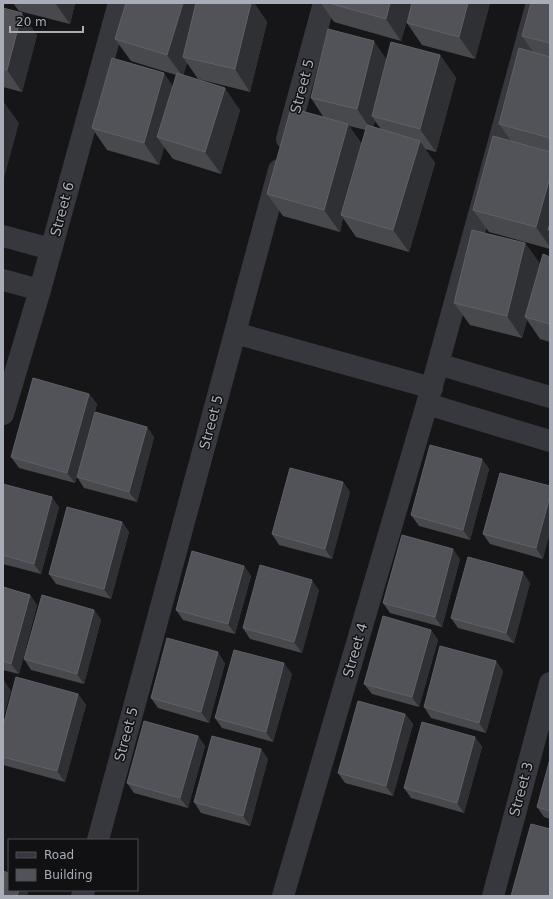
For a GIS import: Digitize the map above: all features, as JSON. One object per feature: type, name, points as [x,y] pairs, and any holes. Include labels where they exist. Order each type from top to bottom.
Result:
[{"type":"street","name":"Street 6","points":[[3,414],[40,290],[119,3]]},
{"type":"street","name":"Street 5","points":[[98,839],[324,3]]},
{"type":"street","name":"Street 4","points":[[283,896],[429,396],[537,3]]},
{"type":"street","points":[[3,236],[51,249]]},
{"type":"street","points":[[3,280],[40,290]]},
{"type":"street","points":[[235,333],[429,396],[550,441]]},
{"type":"street","points":[[438,364],[550,397]]},
{"type":"street","name":"Street 3","points":[[493,896],[550,683]]},
{"type":"building","points":[[126,3],[183,3],[167,55],[115,39]]},
{"type":"building","points":[[196,3],[251,3],[235,69],[183,57]]},
{"type":"building","points":[[329,3],[390,3],[386,19]]},
{"type":"building","points":[[412,3],[468,3],[459,37],[407,23]]},
{"type":"building","points":[[531,3],[550,3],[550,43],[522,36]]},
{"type":"building","points":[[3,8],[22,13],[7,70],[3,69]]},
{"type":"building","points":[[328,29],[374,41],[357,109],[311,98]]},
{"type":"building","points":[[391,42],[440,55],[420,129],[372,116]]},
{"type":"building","points":[[519,48],[550,57],[550,138],[499,124]]},
{"type":"building","points":[[112,58],[164,73],[144,143],[92,128]]},
{"type":"building","points":[[177,73],[225,88],[205,152],[157,137]]},
{"type":"building","points":[[291,108],[348,124],[324,210],[267,194]]},
{"type":"building","points":[[367,125],[420,141],[393,230],[341,215]]},
{"type":"building","points":[[493,136],[550,152],[550,177],[536,227],[473,210]]},
{"type":"building","points":[[472,230],[525,243],[507,316],[454,303]]},
{"type":"building","points":[[543,254],[550,257],[550,324],[525,317]]},
{"type":"building","points":[[33,378],[89,394],[67,473],[11,457]]},
{"type":"building","points":[[95,412],[147,427],[129,492],[77,477]]},
{"type":"building","points":[[430,445],[482,459],[463,530],[411,515]]},
{"type":"building","points":[[290,468],[343,482],[325,549],[272,534]]},
{"type":"building","points":[[500,473],[550,486],[550,496],[536,548],[483,534]]},
{"type":"building","points":[[3,484],[52,497],[34,564],[3,555]]},
{"type":"building","points":[[67,507],[122,522],[104,589],[49,574]]},
{"type":"building","points":[[402,535],[453,549],[435,617],[383,603]]},
{"type":"building","points":[[192,551],[244,566],[228,624],[176,610]]},
{"type":"building","points":[[468,557],[523,572],[506,633],[451,618]]},
{"type":"building","points":[[260,565],[312,580],[294,642],[243,628]]},
{"type":"building","points":[[3,587],[30,595],[11,664],[3,661]]},
{"type":"building","points":[[42,595],[94,610],[77,674],[24,659]]},
{"type":"building","points":[[383,616],[431,630],[412,697],[364,684]]},
{"type":"building","points":[[167,638],[218,652],[201,712],[151,698]]},
{"type":"building","points":[[440,646],[496,661],[479,723],[424,707]]},
{"type":"building","points":[[234,650],[284,663],[266,732],[215,718]]},
{"type":"building","points":[[16,677],[78,694],[57,771],[3,757],[3,726]]},
{"type":"building","points":[[358,701],[405,714],[386,786],[338,773]]},
{"type":"building","points":[[144,721],[198,736],[180,798],[127,783]]},
{"type":"building","points":[[422,722],[475,737],[457,803],[404,788]]},
{"type":"building","points":[[212,736],[261,749],[243,816],[194,802]]},
{"type":"building","points":[[550,759],[550,811],[537,807]]},
{"type":"building","points":[[531,824],[550,829],[550,896],[511,896]]},
{"type":"building","points":[[3,871],[8,873],[8,891],[19,891],[17,896],[3,896]]}]
